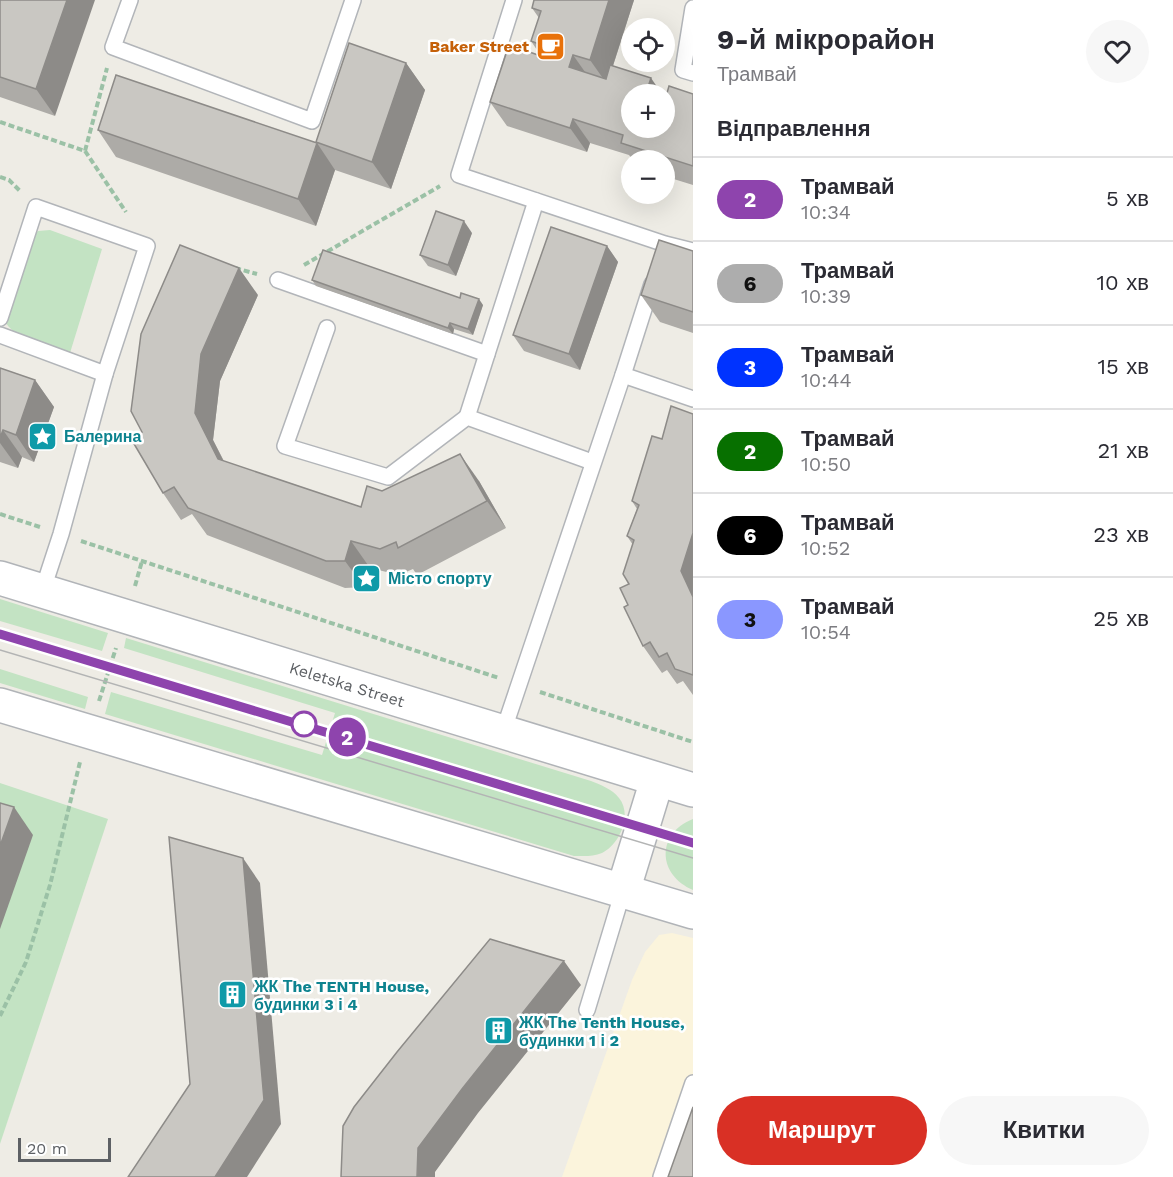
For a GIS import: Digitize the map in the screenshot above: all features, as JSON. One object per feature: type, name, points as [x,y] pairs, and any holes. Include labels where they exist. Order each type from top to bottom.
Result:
[{"type":"main road","name":"Keletska Street","points":[[0,578],[693,790]]},
{"type":"main road","points":[[0,705],[693,912]]},
{"type":"main road","points":[[623,891],[657,780]]},
{"type":"lane","points":[[130,0],[113,47],[312,121],[353,0]]},
{"type":"lane","points":[[509,1],[459,175],[536,201],[662,255],[693,251]]},
{"type":"lane","points":[[693,8],[683,69],[693,73]]},
{"type":"lane","points":[[327,327],[285,446],[388,477],[467,417],[536,201]]},
{"type":"lane","points":[[0,318],[36,207],[147,246],[105,374],[61,534],[42,592]]},
{"type":"lane","points":[[502,732],[662,255]]},
{"type":"lane","points":[[278,280],[488,354]]},
{"type":"lane","points":[[0,335],[105,374]]},
{"type":"lane","points":[[623,375],[693,399]]},
{"type":"lane","points":[[467,417],[592,462]]},
{"type":"lane","points":[[587,1010],[623,891]]},
{"type":"lane","points":[[661,1177],[693,1083]]},
{"type":"path","points":[[85,151],[113,47]]},
{"type":"path","points":[[0,122],[85,151],[147,246]]},
{"type":"path","points":[[224,264],[278,280],[459,175]]},
{"type":"path","points":[[0,514],[693,742]]},
{"type":"path","points":[[0,1016],[26,962],[50,885],[78,770],[142,561]]},
{"type":"shaded area","points":[[672,933],[693,938],[693,1177],[562,1177],[632,980],[645,952],[659,935]]},
{"type":"green space","points":[[50,230],[102,249],[70,353],[23,337],[8,326],[4,319],[30,239],[38,231]]},
{"type":"green space","points":[[0,599],[108,633],[102,651],[0,621]]},
{"type":"green space","points":[[126,638],[591,781],[610,790],[623,805],[624,821],[619,837],[602,853],[592,856],[574,856],[105,714],[111,692],[322,755],[335,713],[124,648]]},
{"type":"green space","points":[[0,669],[88,697],[85,709],[0,683]]},
{"type":"green space","points":[[0,783],[108,819],[0,1144]]},
{"type":"green space","points":[[693,819],[693,890],[673,875],[667,865],[666,854],[667,844],[672,834],[681,825]]},
{"type":"building","points":[[0,0],[67,0],[36,89],[0,77]]},
{"type":"building","points":[[534,0],[609,0],[590,60],[573,55],[569,67],[606,79],[610,65],[621,68],[621,72],[632,72],[651,78],[649,84],[621,84],[621,134],[573,119],[570,128],[490,102],[509,45],[541,56],[544,46],[531,41],[541,11],[532,8]]},
{"type":"building","points":[[349,43],[406,63],[372,162],[316,142]]},
{"type":"building","points":[[116,75],[317,143],[298,199],[98,130]]},
{"type":"building","points":[[675,88],[693,94],[693,166],[675,160],[675,150],[643,150],[621,143],[622,138],[675,138]]},
{"type":"building","points":[[436,211],[464,221],[448,265],[420,255]]},
{"type":"building","points":[[551,227],[607,246],[569,354],[513,335]]},
{"type":"building","points":[[659,240],[693,251],[693,312],[641,295]]},
{"type":"building","points":[[180,245],[239,268],[201,354],[195,413],[218,459],[361,507],[367,486],[382,491],[460,454],[487,501],[398,548],[396,542],[380,549],[351,541],[345,561],[326,561],[188,508],[174,487],[163,493],[130,437],[142,432],[131,411],[141,334]]},
{"type":"building","points":[[323,250],[460,298],[461,293],[479,299],[468,329],[450,323],[448,328],[312,280]]},
{"type":"building","points":[[0,368],[35,380],[16,435],[3,430],[0,438]]},
{"type":"building","points":[[671,406],[693,414],[693,533],[681,571],[693,597],[693,675],[675,669],[667,653],[659,657],[650,642],[643,646],[624,607],[628,605],[620,588],[629,584],[623,574],[634,540],[627,536],[639,505],[632,501],[652,436],[662,439]]},
{"type":"building","points":[[0,803],[14,807],[0,846]]},
{"type":"building","name":"ЖК Тhe TENTH House, будинки 3 і 4","points":[[169,837],[243,858],[264,1100],[215,1177],[128,1177],[190,1084]]},
{"type":"building","points":[[490,939],[564,961],[418,1148],[417,1177],[341,1177],[343,1126],[354,1107]]},
{"type":"building","points":[[693,1107],[693,1177],[668,1177]]},
{"type":"tram line","points":[[0,634],[693,843]]},
{"type":"tram line","name":"2","points":[[0,634],[693,843]]},
{"type":"tram line","points":[[0,650],[693,858]]},
{"type":"place","name":"Baker Street","points":[[550,46]]},
{"type":"place","name":"Балерина","points":[[43,436]]},
{"type":"place","name":"Місто спорту","points":[[367,578]]},
{"type":"place","name":"ЖК Тhe TENTH House, будинки 3 і 4","points":[[233,995]]},
{"type":"place","name":"ЖК Тhe Tenth House, будинки 1 і 2","points":[[498,1031]]}]
